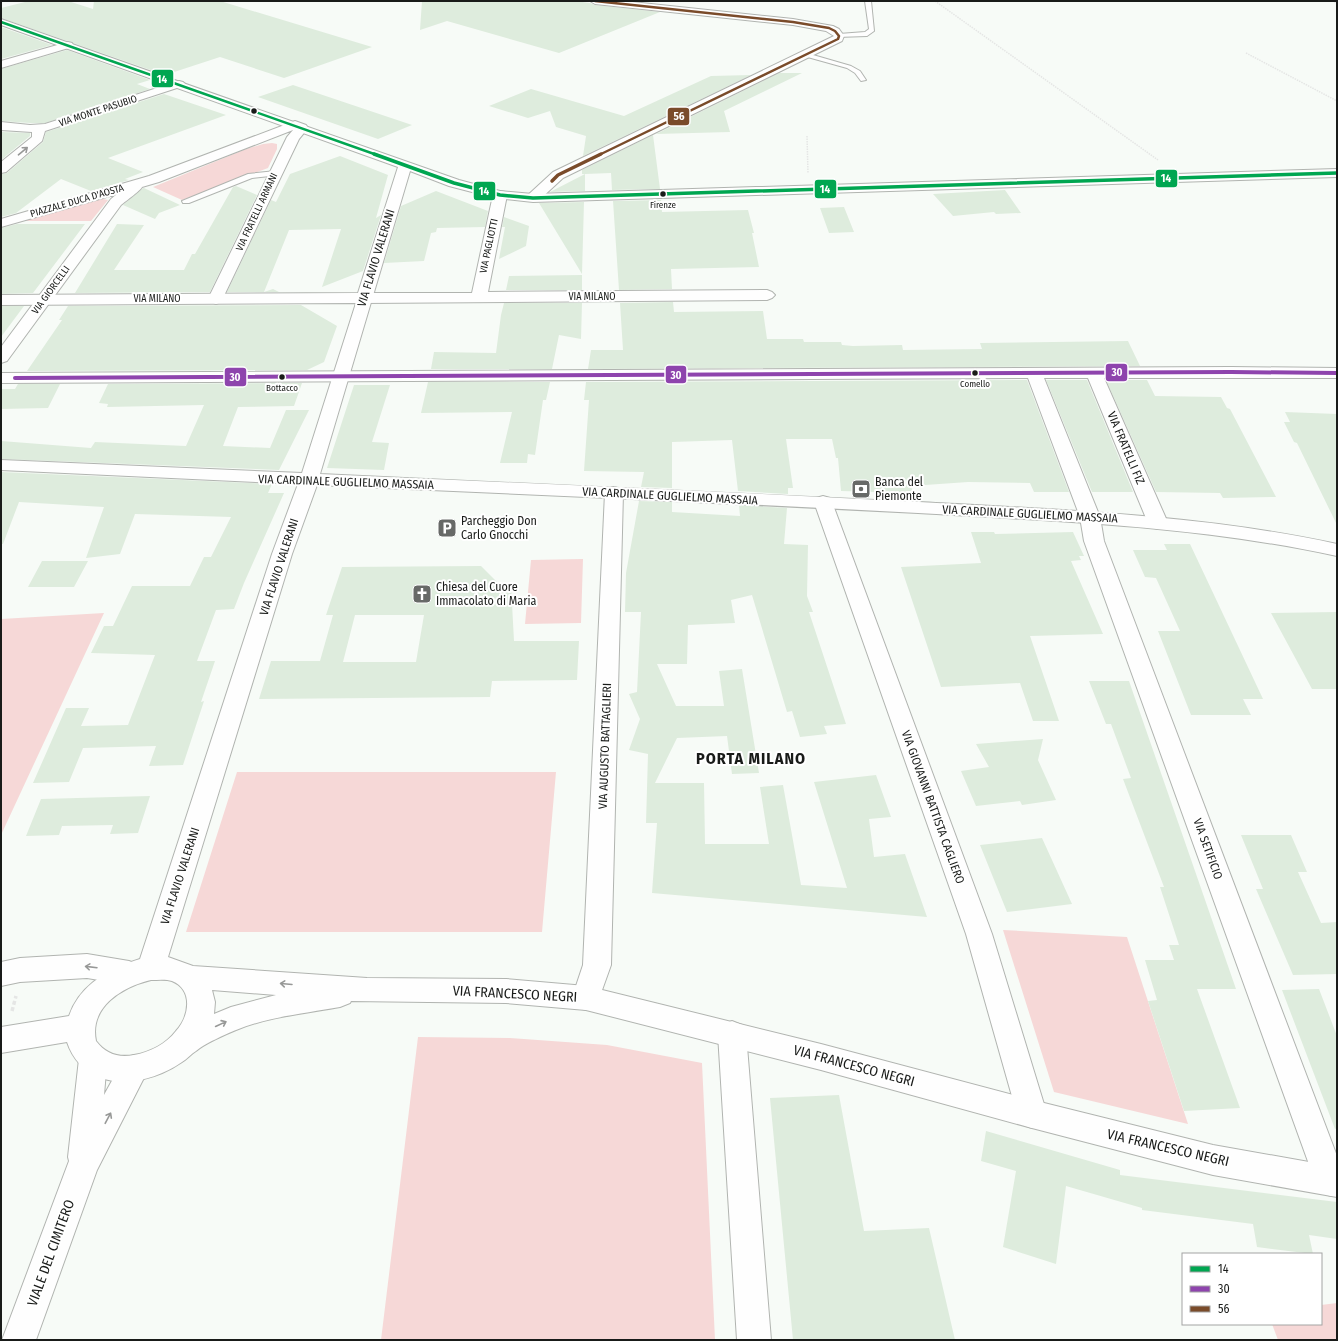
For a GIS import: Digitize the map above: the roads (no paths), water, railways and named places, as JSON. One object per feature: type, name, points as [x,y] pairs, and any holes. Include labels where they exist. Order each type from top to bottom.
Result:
[{"type":"street","points":[[533,198],[558,176],[806,55],[838,39],[839,36],[835,31],[828,28],[794,22],[595,1]]},
{"type":"street","points":[[1,22],[179,84],[405,166],[475,190],[500,195],[533,198],[1337,173]]},
{"type":"street","points":[[1,65],[68,45]]},
{"type":"street","name":"VIA MONTE PASUBIO","points":[[40,129],[179,84]]},
{"type":"street","points":[[1,126],[40,129],[38,138],[1,169]]},
{"type":"street","name":"VIA FRATELLI ARMANI","points":[[216,299],[299,127]]},
{"type":"street","name":"PIAZZALE DUCA D'AOSTA","points":[[1,223],[154,179],[299,127]]},
{"type":"street","name":"VIA FLAVIO VALERANI","points":[[140,970],[308,480],[405,166]]},
{"type":"street","name":"PIAZZALE DUCA D'AOSTA","points":[[101,222],[116,202],[128,191],[154,179]]},
{"type":"street","name":"VIA PAGLIOTTI","points":[[478,298],[500,195]]},
{"type":"street","name":"VIA GIORCELLI","points":[[1,358],[101,222]]},
{"type":"street","name":"VIA MILANO","points":[[1,300],[767,295]]},
{"type":"street","name":"VIA SETIFICIO","points":[[1034,373],[1090,517],[1094,541],[1334,1181]]},
{"type":"street","name":"VIA FRATELLI FIZ","points":[[1094,373],[1158,523]]},
{"type":"street","points":[[1,378],[1337,373]]},
{"type":"street","name":"VIA CARDINALE GUGLIELMO MASSAIA","points":[[1,465],[823,502],[1090,517],[1217,529],[1300,542],[1337,550]]},
{"type":"street","name":"VIA AUGUSTO BATTAGLIERI","points":[[586,998],[597,965],[614,493]]},
{"type":"street","name":"VIA GIOVANNI BATTISTA CAGLIERO","points":[[823,502],[979,934],[1032,1114]]},
{"type":"street","points":[[10,972],[87,966],[140,970],[165,968],[178,971],[189,977],[197,986],[202,998],[201,1012],[196,1027],[186,1041],[176,1050],[156,1062],[134,1068],[118,1069],[104,1066],[93,1059],[85,1050],[81,1039],[81,1027],[85,1012],[106,986],[140,970]]},
{"type":"street","name":"VIA FRANCESCO NEGRI","points":[[189,977],[367,990],[506,991],[586,998],[732,1034],[1032,1114],[1213,1160],[1334,1181]]},
{"type":"street","name":"VIA FRANCESCO NEGRI","points":[[186,1041],[232,1019],[272,1008],[367,990]]},
{"type":"street","points":[[3,1040],[81,1027]]},
{"type":"street","points":[[732,1034],[754,1340]]},
{"type":"street","name":"VIALE DEL CIMITERO","points":[[83,1165],[93,1059]]},
{"type":"street","name":"VIALE DEL CIMITERO","points":[[19,1340],[83,1165],[134,1068]]},
{"type":"lane","points":[[839,36],[867,34],[872,30],[868,1]]},
{"type":"lane","points":[[806,55],[849,67],[858,72],[863,80]]},
{"type":"lane","points":[[186,201],[251,176],[276,173]]},
{"type":"place","name":"Firenze","points":[[663,194]]},
{"type":"place","name":"Comello","points":[[975,373]]},
{"type":"place","name":"Bottacco","points":[[282,377]]},
{"type":"place","name":"Banca del Piemonte","points":[[861,489]]},
{"type":"place","name":"Parcheggio Don Carlo Gnocchi","points":[[447,528]]},
{"type":"place","name":"Chiesa del Cuore Immacolato di Maria","points":[[422,594]]},
{"type":"district","name":"PORTA MILANO","points":[[751,758]]}]
